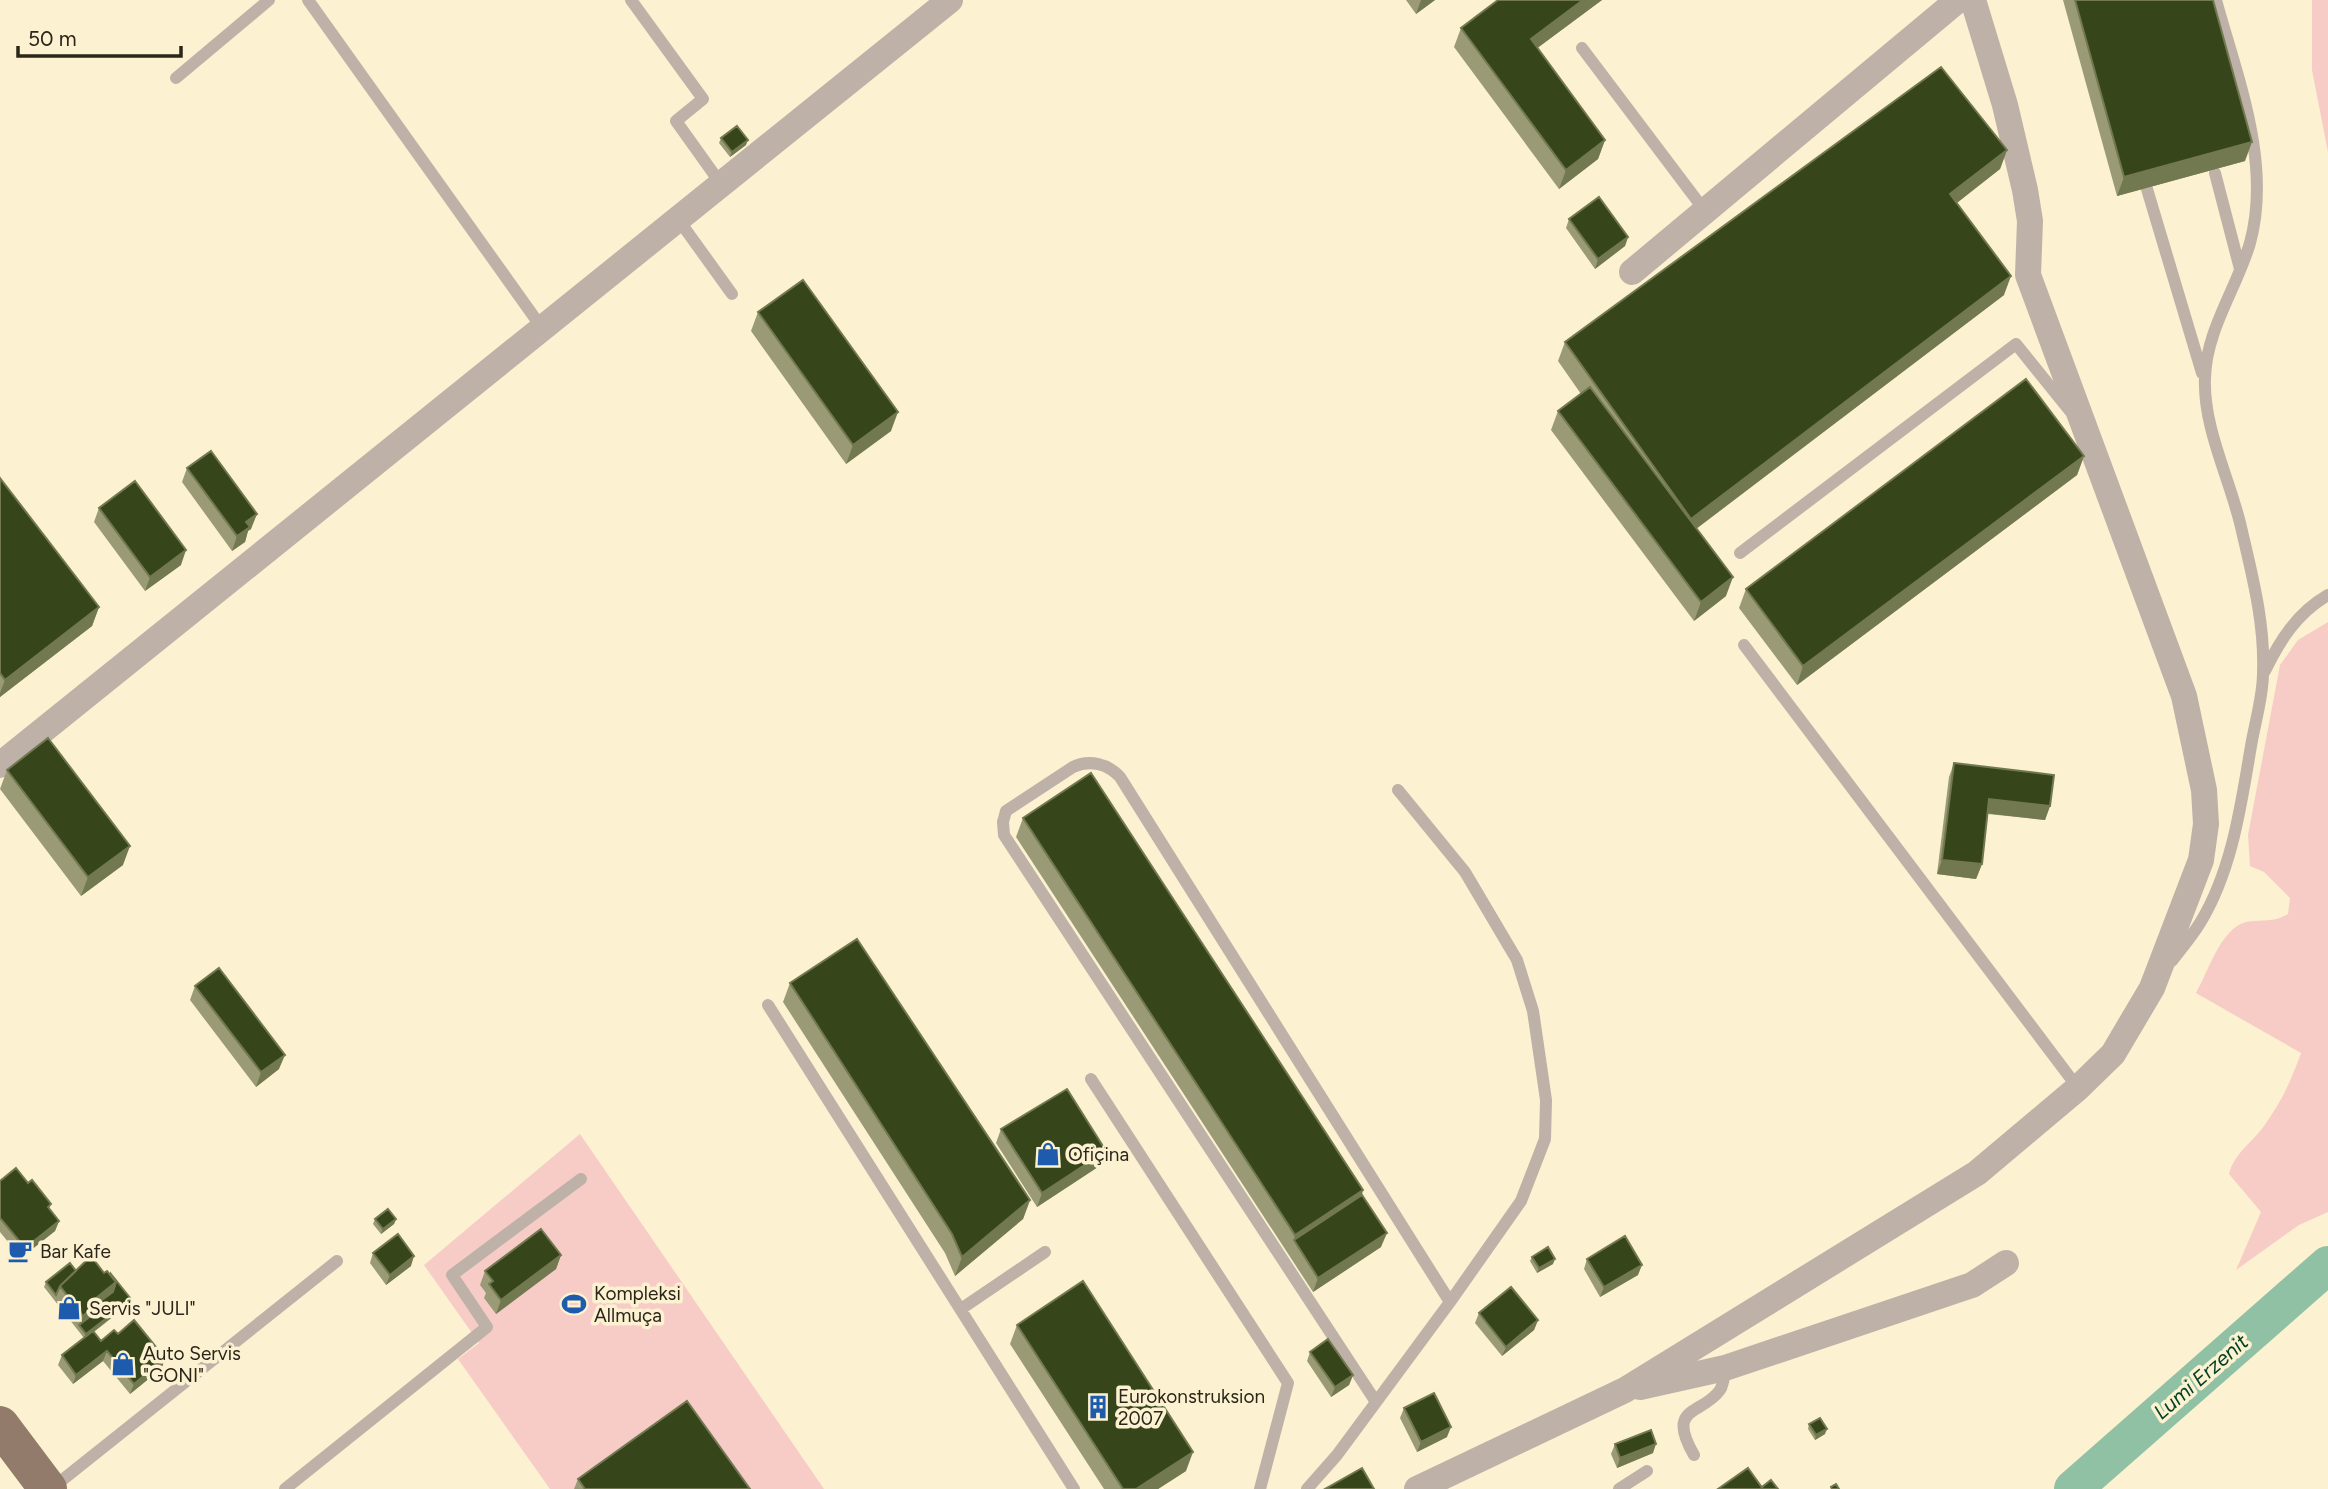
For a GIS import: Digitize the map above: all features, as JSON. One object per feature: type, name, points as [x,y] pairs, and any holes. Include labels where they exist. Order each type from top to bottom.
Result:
[{"type":"main road","points":[[0,1425],[49,1489]]},
{"type":"street","points":[[0,765],[950,0]]},
{"type":"street","points":[[1632,272],[1958,0]]},
{"type":"street","points":[[1417,1489],[1625,1390],[1977,1173],[2078,1088],[2113,1054],[2152,988],[2201,860],[2206,824],[2204,790],[2185,696],[2028,275],[2030,221],[2025,190],[2001,92],[1973,0]]},
{"type":"street","points":[[1625,1390],[1725,1368],[1972,1285],[2006,1263]]},
{"type":"lane","points":[[176,78],[269,0]]},
{"type":"lane","points":[[307,0],[542,328]]},
{"type":"lane","points":[[631,0],[704,99],[676,121],[721,184]]},
{"type":"lane","points":[[2204,380],[2207,350],[2240,269],[2255,217],[2255,151],[2246,107],[2216,0]]},
{"type":"lane","points":[[1582,48],[1705,211]]},
{"type":"lane","points":[[2214,173],[2240,269]]},
{"type":"lane","points":[[2147,189],[2204,380],[2215,436],[2237,510],[2258,598],[2263,675],[2246,779],[2220,879],[2200,922],[2152,988]]},
{"type":"lane","points":[[678,219],[732,294]]},
{"type":"lane","points":[[1741,553],[2016,344],[2088,433]]},
{"type":"lane","points":[[2263,675],[2278,643],[2294,622],[2328,595]]},
{"type":"lane","points":[[1744,645],[2078,1088]]},
{"type":"lane","points":[[1376,1402],[1009,846],[1003,822],[1006,811],[1016,802],[1085,762],[1113,770],[1121,777],[1450,1302]]},
{"type":"lane","points":[[1307,1489],[1376,1402],[1521,1201],[1545,1139],[1546,1100],[1533,1011],[1517,960],[1465,872],[1398,790]]},
{"type":"lane","points":[[768,1005],[1074,1489]]},
{"type":"lane","points":[[1091,1079],[1288,1384],[1260,1489]]},
{"type":"lane","points":[[285,1489],[487,1327],[452,1275],[580,1179]]},
{"type":"lane","points":[[961,1309],[1045,1252]]},
{"type":"lane","points":[[49,1489],[337,1261]]},
{"type":"lane","points":[[1694,1455],[1684,1438],[1686,1417],[1694,1407],[1718,1393],[1725,1368]]},
{"type":"lane","points":[[1619,1489],[1647,1471]]},
{"type":"shaded area","points":[[2312,0],[2328,0],[2328,152],[2312,70]]},
{"type":"shaded area","points":[[2328,622],[2328,1212],[2299,1225],[2236,1270],[2261,1212],[2229,1174],[2239,1154],[2276,1109],[2301,1053],[2196,993],[2222,942],[2237,926],[2246,922],[2277,919],[2288,914],[2290,898],[2264,872],[2250,866],[2248,835],[2280,665],[2298,640]]},
{"type":"shaded area","name":"Kompleksi Allmuça","points":[[580,1134],[824,1489],[550,1489],[458,1359],[479,1343],[424,1265]]},
{"type":"building","points":[[1498,0],[1583,0],[1531,39],[1605,140],[1566,170],[1461,28]]},
{"type":"building","points":[[2075,0],[2213,0],[2252,142],[2124,177]]},
{"type":"building","points":[[1941,67],[2007,150],[1950,194],[2011,276],[1691,519],[1565,342]]},
{"type":"building","points":[[737,126],[748,140],[732,152],[721,138]]},
{"type":"building","points":[[1599,197],[1628,237],[1598,259],[1569,219]]},
{"type":"building","points":[[803,280],[898,412],[853,445],[758,312]]},
{"type":"building","points":[[2026,379],[2084,456],[1803,666],[1746,589]]},
{"type":"building","points":[[1590,387],[1733,577],[1701,602],[1558,411]]},
{"type":"building","points":[[211,451],[257,514],[246,522],[250,527],[237,536],[187,468]]},
{"type":"building","points":[[0,478],[99,607],[5,680],[0,673]]},
{"type":"building","points":[[135,481],[186,550],[150,577],[99,508]]},
{"type":"building","points":[[48,738],[130,846],[88,877],[7,770]]},
{"type":"building","points":[[1954,763],[2054,775],[2050,806],[1989,799],[1982,864],[1942,860]]},
{"type":"building","points":[[1091,773],[1363,1190],[1295,1235],[1023,818]]},
{"type":"building","points":[[857,939],[1030,1200],[962,1257],[952,1234],[790,983]]},
{"type":"building","points":[[219,968],[285,1055],[261,1072],[195,986]]},
{"type":"building","name":"Ofiçina","points":[[1067,1089],[1106,1151],[1042,1193],[1001,1129]]},
{"type":"building","points":[[16,1168],[28,1183],[32,1180],[51,1204],[48,1207],[59,1221],[25,1248],[0,1218],[0,1181]]},
{"type":"building","points":[[1362,1195],[1387,1233],[1318,1278],[1294,1240]]},
{"type":"building","points":[[388,1209],[396,1219],[383,1229],[375,1219]]},
{"type":"building","points":[[541,1229],[561,1255],[501,1300],[489,1284],[493,1281],[485,1271]]},
{"type":"building","points":[[398,1234],[414,1256],[390,1275],[373,1253]]},
{"type":"building","points":[[1625,1236],[1642,1265],[1604,1287],[1587,1259]]},
{"type":"building","points":[[1548,1247],[1555,1259],[1539,1268],[1532,1257]]},
{"type":"building","points":[[91,1256],[104,1273],[107,1271],[116,1282],[95,1299],[98,1303],[83,1316],[60,1286]]},
{"type":"building","points":[[70,1263],[76,1271],[60,1286],[56,1295],[46,1282]]},
{"type":"building","points":[[111,1274],[131,1299],[86,1334],[79,1325],[95,1313],[98,1303],[113,1292],[116,1282]]},
{"type":"building","name":"Eurokonstruksion 2007","points":[[1083,1281],[1193,1452],[1136,1489],[1123,1489],[1017,1325]]},
{"type":"building","points":[[1511,1287],[1538,1320],[1506,1347],[1479,1313]]},
{"type":"building","points":[[134,1320],[165,1358],[134,1384],[107,1351],[76,1375],[62,1355],[93,1331],[101,1341],[114,1330],[118,1334]]},
{"type":"building","points":[[1328,1339],[1353,1375],[1335,1387],[1310,1352]]},
{"type":"building","points":[[1434,1393],[1451,1427],[1421,1442],[1404,1408]]},
{"type":"building","points":[[687,1401],[750,1489],[585,1489],[578,1479]]},
{"type":"building","points":[[1820,1418],[1827,1429],[1816,1435],[1809,1424]]},
{"type":"building","points":[[1651,1430],[1656,1444],[1620,1458],[1615,1444]]},
{"type":"building","points":[[1362,1468],[1374,1489],[1325,1489]]},
{"type":"building","points":[[1748,1468],[1763,1489],[1718,1489]]},
{"type":"building","points":[[1771,1480],[1778,1489],[1763,1489],[1762,1487]]},
{"type":"waterway","name":"Lumi Erzenit","points":[[2073,1489],[2328,1265]]},
{"type":"place","name":"Ofiçina","points":[[1048,1154]]},
{"type":"place","name":"Bar Kafe","points":[[20,1251]]},
{"type":"place","name":"Kompleksi Allmuça","points":[[574,1304]]},
{"type":"place","name":"Servis \"JULI\"","points":[[69,1308]]},
{"type":"place","name":"Auto Servis \"GONI\"","points":[[123,1364]]},
{"type":"place","name":"Eurokonstruksion 2007","points":[[1098,1407]]}]
